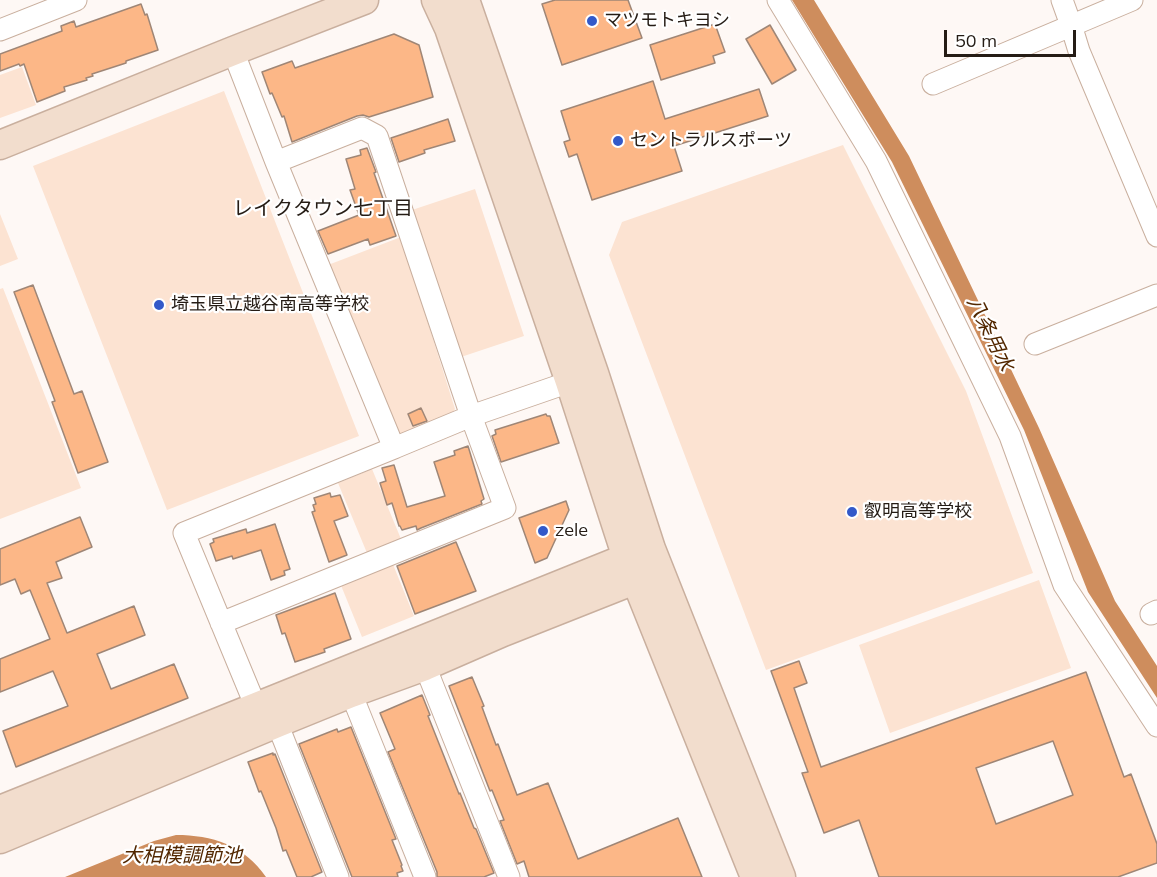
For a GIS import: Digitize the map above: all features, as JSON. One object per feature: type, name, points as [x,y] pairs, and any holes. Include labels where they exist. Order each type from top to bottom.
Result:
[{"type":"street","points":[[0,30],[76,0]]},
{"type":"street","points":[[0,145],[364,0]]},
{"type":"street","points":[[436,0],[449,28],[582,378]]},
{"type":"street","points":[[465,0],[582,378],[643,564],[756,877]]},
{"type":"street","points":[[778,0],[876,161],[1010,436],[1064,585],[1157,726]]},
{"type":"street","points":[[1062,0],[1079,51],[1157,236]]},
{"type":"street","points":[[933,84],[1132,0]]},
{"type":"street","points":[[233,51],[276,162],[394,448]]},
{"type":"street","points":[[221,623],[505,508],[471,417],[377,136],[362,128],[276,162]]},
{"type":"street","points":[[1035,344],[1157,295]]},
{"type":"street","points":[[338,877],[266,715],[221,623],[184,533],[471,417],[582,378]]},
{"type":"street","points":[[0,839],[266,715],[351,693],[425,666],[503,632],[643,564]]},
{"type":"street","points":[[0,810],[266,715],[643,564]]},
{"type":"street","points":[[643,564],[781,877]]},
{"type":"street","points":[[425,666],[509,877]]},
{"type":"street","points":[[351,693],[425,877]]},
{"type":"shaded area","points":[[22,67],[36,105],[0,118],[0,75]]},
{"type":"shaded area","points":[[224,91],[359,436],[167,510],[33,166]]},
{"type":"shaded area","points":[[843,145],[966,391],[1033,573],[766,670],[609,255],[622,222]]},
{"type":"shaded area","points":[[475,189],[524,336],[461,357],[412,210]]},
{"type":"shaded area","points":[[0,214],[18,259],[0,266]]},
{"type":"shaded area","points":[[401,237],[455,409],[450,418],[404,436],[397,431],[328,265]]},
{"type":"shaded area","points":[[3,288],[81,488],[0,519],[0,289]]},
{"type":"shaded area","points":[[372,469],[401,539],[367,553],[338,483]]},
{"type":"shaded area","points":[[392,562],[414,616],[362,637],[340,583]]},
{"type":"shaded area","points":[[1039,580],[1071,668],[890,733],[859,645]]},
{"type":"water","name":"八条用水","points":[[792,0],[814,0],[909,156],[1039,428],[1115,601],[1157,666],[1157,698],[1088,592],[1024,430],[892,162]]},
{"type":"water","name":"大相模調節池","points":[[176,835],[202,837],[226,844],[248,857],[266,877],[65,877],[154,841]]},
{"type":"building","name":"マツモトキヨシ","points":[[555,0],[628,0],[642,38],[562,65],[542,4]]},
{"type":"building","points":[[141,4],[145,15],[147,14],[158,50],[92,74],[93,76],[86,78],[87,80],[64,87],[65,91],[37,102],[24,64],[0,71],[0,54],[62,31],[61,26],[74,21],[76,27]]},
{"type":"building","points":[[715,24],[725,52],[713,56],[715,63],[661,80],[650,45]]},
{"type":"building","points":[[770,25],[796,70],[772,84],[746,39]]},
{"type":"building","points":[[394,34],[419,45],[433,97],[369,117],[357,116],[292,142],[284,116],[282,117],[272,93],[270,94],[262,72],[292,61],[295,68]]},
{"type":"building","points":[[653,81],[665,119],[759,89],[768,116],[674,146],[682,171],[592,200],[577,154],[569,157],[564,142],[570,140],[561,111]]},
{"type":"building","points":[[448,119],[455,141],[424,150],[425,153],[399,162],[391,138]]},
{"type":"building","points":[[367,148],[396,236],[370,245],[368,239],[328,254],[318,231],[359,215],[350,190],[355,189],[346,159],[361,155],[360,150]]},
{"type":"building","points":[[33,285],[74,394],[82,391],[108,462],[78,473],[52,402],[55,401],[14,292]]},
{"type":"building","points":[[421,408],[427,421],[413,426],[408,414]]},
{"type":"building","points":[[546,414],[550,416],[559,443],[501,462],[492,436],[496,434],[495,430]]},
{"type":"building","points":[[468,446],[484,499],[481,501],[482,504],[417,530],[416,526],[402,530],[392,503],[387,505],[380,483],[386,481],[382,468],[394,465],[407,507],[445,496],[434,462],[455,455],[454,451]]},
{"type":"building","points":[[330,493],[331,497],[340,495],[348,516],[334,521],[347,555],[329,562],[312,512],[315,511],[313,505],[316,504],[314,498]]},
{"type":"building","points":[[566,501],[569,510],[547,558],[535,563],[519,518]]},
{"type":"building","points":[[80,517],[92,547],[56,562],[62,578],[47,583],[67,633],[134,606],[145,635],[97,654],[111,689],[174,664],[188,698],[16,767],[3,731],[68,706],[53,671],[0,692],[0,659],[50,639],[30,590],[21,594],[15,579],[0,585],[0,549]]},
{"type":"building","points":[[275,524],[290,569],[284,571],[285,575],[271,580],[261,550],[233,559],[232,556],[216,561],[210,544],[214,542],[213,539],[246,529],[247,533]]},
{"type":"building","points":[[456,542],[476,591],[415,614],[397,566]]},
{"type":"building","points":[[335,593],[351,639],[324,649],[325,652],[295,662],[276,615]]},
{"type":"building","points":[[799,661],[807,683],[794,688],[821,767],[1086,672],[1124,777],[1131,774],[1157,844],[1157,863],[1118,877],[879,877],[859,820],[824,833],[802,773],[808,772],[771,671]],"holes":[[[1053,741],[1073,795],[996,824],[976,768]]]},
{"type":"building","points":[[472,677],[496,745],[498,744],[517,795],[548,783],[578,859],[678,818],[702,877],[529,877],[524,861],[517,864],[500,821],[504,820],[492,790],[490,791],[449,686]]},
{"type":"building","points":[[422,695],[459,794],[494,873],[484,877],[437,877],[437,872],[388,752],[395,749],[380,713]]},
{"type":"building","points":[[351,727],[396,839],[392,840],[403,871],[397,873],[398,877],[352,877],[299,744],[337,729],[338,732]]},
{"type":"building","points":[[273,753],[322,872],[311,877],[297,877],[286,850],[283,851],[276,828],[248,762]]},
{"type":"place","name":"マツモトキヨシ","points":[[592,21]]},
{"type":"place","name":"セントラルスポーツ","points":[[618,141]]},
{"type":"place","name":"埼玉県立越谷南高等学校","points":[[159,305]]},
{"type":"place","name":"叡明高等学校","points":[[852,512]]},
{"type":"place","name":"zele","points":[[543,531]]},
{"type":"district","name":"レイクタウン七丁目","points":[[323,209]]}]
